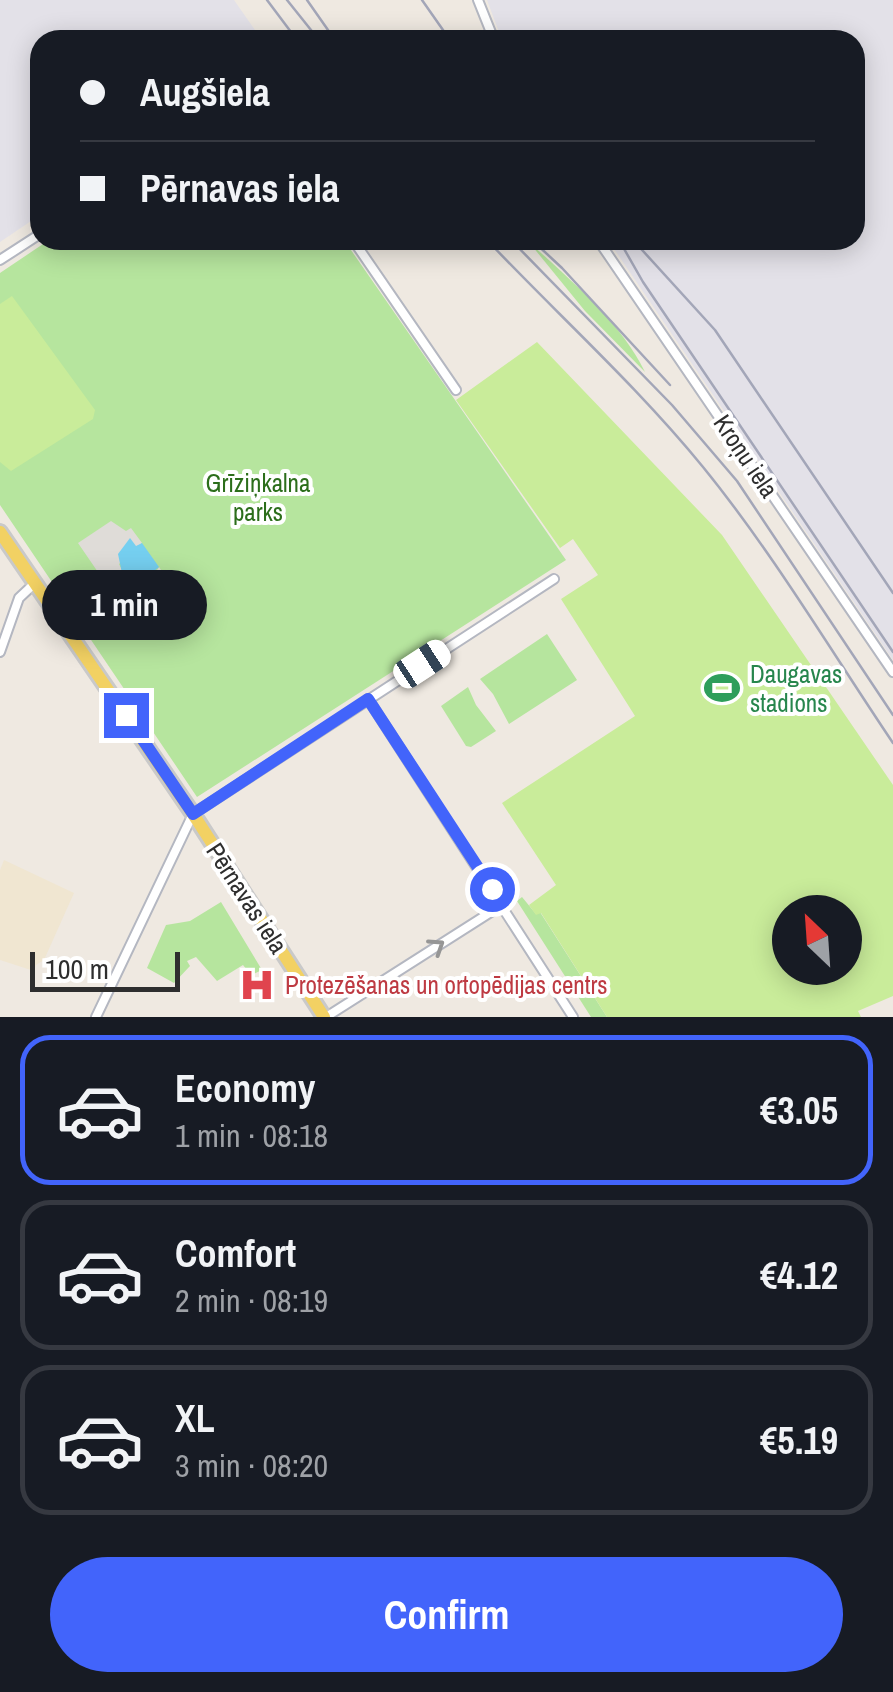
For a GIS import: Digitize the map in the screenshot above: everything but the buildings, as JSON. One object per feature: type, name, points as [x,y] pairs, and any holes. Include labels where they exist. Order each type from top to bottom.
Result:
[{"type":"main road","name":"Pērnavas iela","points":[[0,532],[193,814],[325,1017]]},
{"type":"street","points":[[478,0],[490,30]]},
{"type":"street","points":[[0,260],[30,240]]},
{"type":"street","points":[[360,250],[456,390]]},
{"type":"street","name":"Kroņu iela","points":[[605,250],[893,672]]},
{"type":"street","points":[[96,1017],[193,814],[554,580]]},
{"type":"street","points":[[0,652],[20,598],[36,584]]},
{"type":"street","points":[[368,699],[573,1017]]},
{"type":"street","points":[[325,1017],[502,905]]},
{"type":"shaded area","points":[[0,0],[234,0],[255,30],[30,30],[30,222],[0,242]]},
{"type":"shaded area","points":[[487,0],[893,0],[893,660],[615,250],[865,250],[865,30],[498,30]]},
{"type":"shaded area","points":[[111,521],[126,531],[131,528],[142,543],[119,564],[126,578],[148,585],[159,567],[170,583],[166,587],[169,600],[145,616],[150,624],[139,632],[78,543]]},
{"type":"shaded area","points":[[4,860],[74,893],[44,960],[34,971],[0,960],[0,870]]},
{"type":"green space","name":"Grīziņkalna parks","points":[[34,250],[351,250],[566,560],[197,797],[0,505],[0,273]]},
{"type":"green space","points":[[535,250],[608,318],[645,372],[585,311]]},
{"type":"green space","points":[[12,296],[95,410],[93,419],[11,471],[0,462],[0,304]]},
{"type":"green space","name":"Daugavas stadions","points":[[537,342],[722,535],[893,785],[893,996],[858,1011],[861,1017],[607,1017],[541,913],[536,915],[529,905],[556,885],[502,803],[635,716],[561,599],[598,575],[573,539],[560,548],[456,400]]},
{"type":"green space","points":[[547,634],[577,680],[509,724],[480,679]]},
{"type":"green space","points":[[468,687],[496,731],[471,747],[466,746],[441,706]]},
{"type":"green space","points":[[522,897],[536,914],[540,912],[607,1017],[591,1017],[517,901]]},
{"type":"green space","points":[[221,902],[262,970],[251,975],[243,965],[217,981],[196,957],[187,961],[190,966],[174,983],[147,968],[166,925],[190,921]]},
{"type":"water","points":[[130,538],[136,546],[142,543],[159,567],[154,571],[160,580],[139,585],[122,573],[118,554]]},
{"type":"railway","points":[[267,0],[290,30]]},
{"type":"railway","points":[[287,0],[311,30]]},
{"type":"railway","points":[[307,0],[328,30]]},
{"type":"railway","points":[[422,0],[443,30]]},
{"type":"railway","points":[[497,250],[625,380],[703,467],[778,568],[893,743]]},
{"type":"railway","points":[[521,250],[672,405],[737,481],[893,715]]},
{"type":"railway","points":[[543,250],[670,385]]},
{"type":"railway","points":[[625,250],[893,652]]},
{"type":"railway","points":[[642,250],[715,330],[893,593]]},
{"type":"place","name":"Daugavas stadions","points":[[722,688]]},
{"type":"place","name":"Protezēšanas un ortopēdijas centrs","points":[[257,985]]},
{"type":"route","points":[[126,715],[193,814],[368,699],[492,889]]}]
